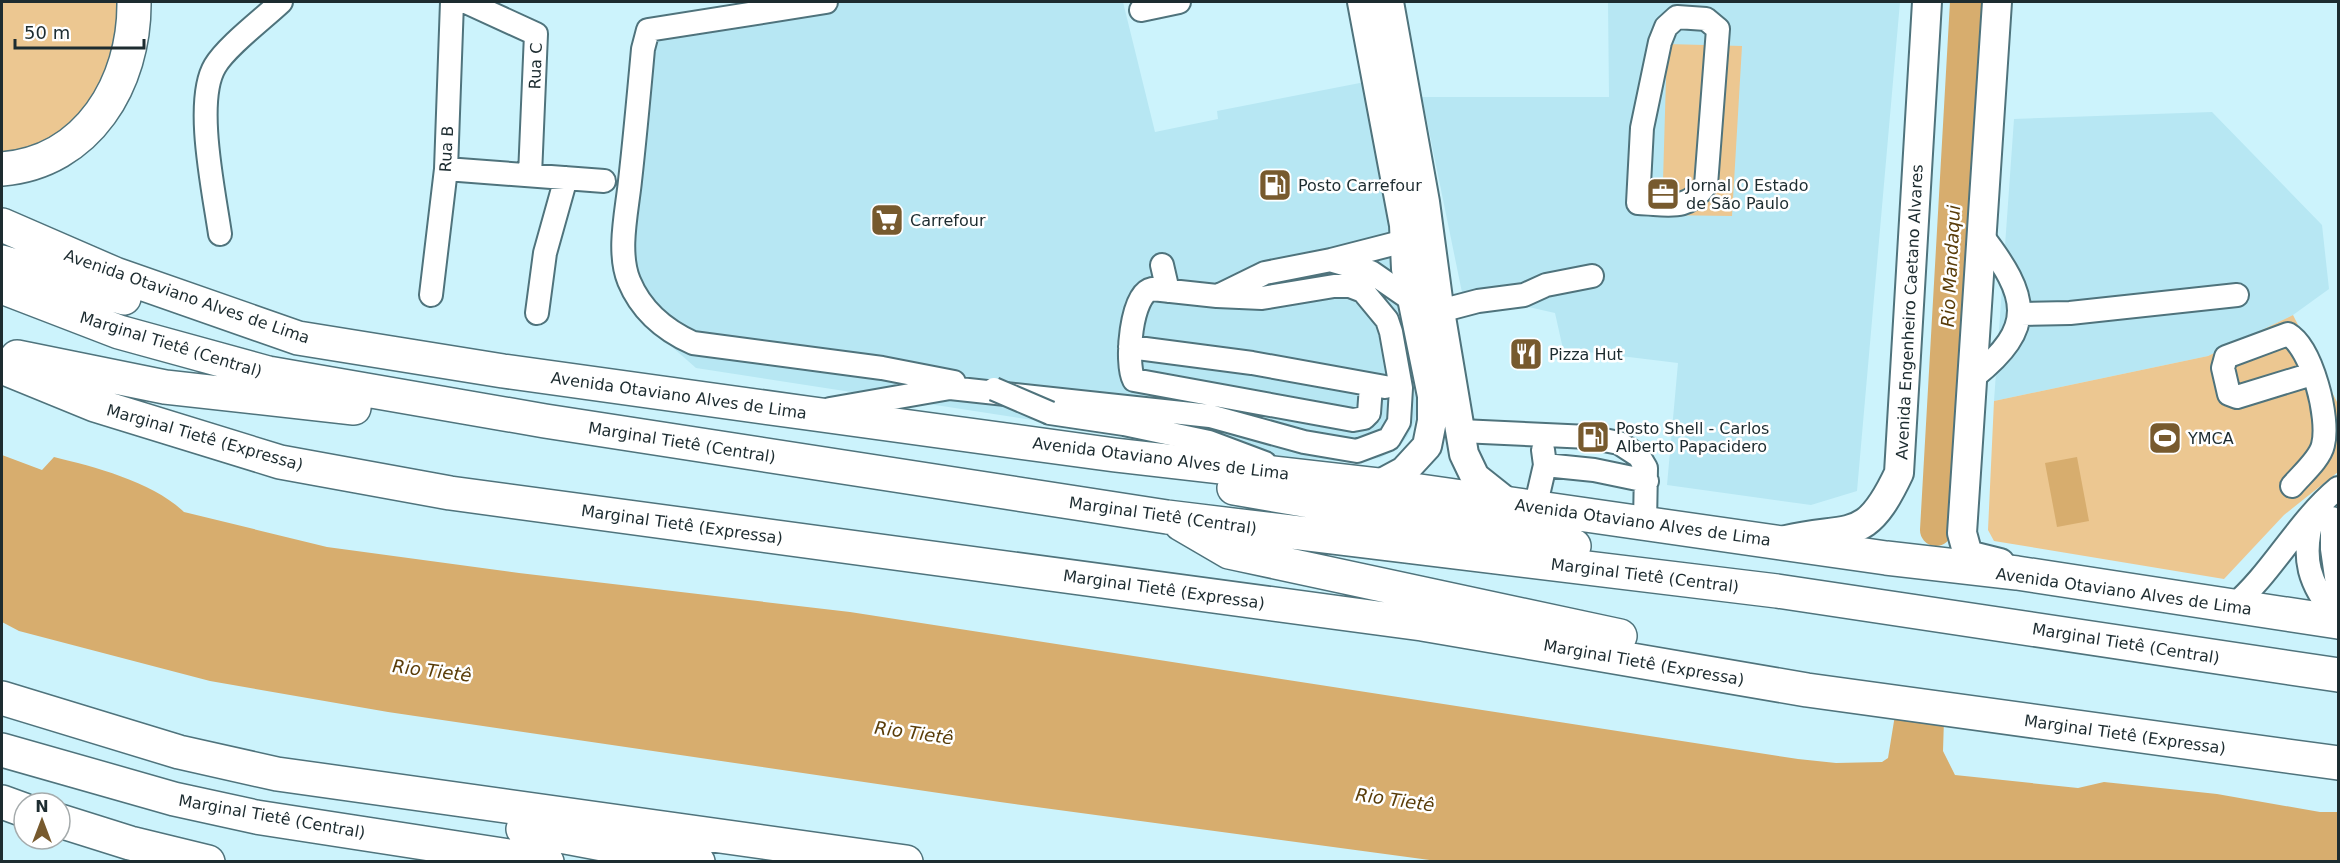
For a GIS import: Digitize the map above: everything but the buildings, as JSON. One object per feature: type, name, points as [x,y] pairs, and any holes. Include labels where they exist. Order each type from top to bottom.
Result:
[{"type":"highway","points":[[2,169],[40,161],[68,147],[97,120],[118,86],[126,62],[134,2]]},
{"type":"highway","name":"Avenida Otaviano Alves de Lima","points":[[2,225],[115,274],[298,338],[503,371],[1115,455],[1378,485],[1645,524],[2017,573],[2232,607],[2335,606]]},
{"type":"highway","points":[[2,262],[198,319],[298,338]]},
{"type":"highway","name":"Marginal Tietê (Central)","points":[[2,287],[119,332],[268,373],[545,421],[1167,517],[1777,591],[2338,675]]},
{"type":"highway","points":[[2,353],[208,394],[439,416],[545,421]]},
{"type":"highway","name":"Marginal Tietê (Expressa)","points":[[2,367],[95,405],[280,462],[450,493],[1422,624],[1807,690],[2338,763]]},
{"type":"highway","points":[[1115,455],[1226,487],[1576,546],[1777,591]]},
{"type":"highway","points":[[1167,517],[1229,552],[1776,670],[1807,690]]},
{"type":"highway","points":[[2,698],[179,752],[277,774],[906,861]]},
{"type":"highway","name":"Marginal Tietê (Central)","points":[[2,750],[174,799],[296,824],[547,861]]},
{"type":"highway","points":[[420,794],[460,816],[698,861]]},
{"type":"highway","points":[[296,824],[336,846],[412,861]]},
{"type":"highway","points":[[72,825],[130,843],[208,861]]},
{"type":"main road","points":[[1362,2],[1418,242],[1432,396],[1432,421],[1427,446],[1404,471],[1378,485]]},
{"type":"main road","points":[[1389,2],[1425,202],[1418,242],[1421,292],[1462,443],[1475,477],[1522,506]]},
{"type":"main road","name":"Avenida Engenheiro Caetano Alvares","points":[[1781,541],[1820,532],[1847,532],[1859,528],[1870,521],[1888,496],[1899,473],[1927,2]]},
{"type":"main road","points":[[1997,2],[1963,544],[1968,555],[1999,562],[2017,573]]},
{"type":"main road","points":[[1427,446],[1446,459],[1462,443]]},
{"type":"street","points":[[220,234],[204,100],[209,78],[217,63],[281,2]]},
{"type":"street","name":"Rua B","points":[[431,296],[446,169],[452,2]]},
{"type":"street","name":"Rua C","points":[[466,2],[536,34],[530,175]]},
{"type":"street","points":[[826,2],[648,30],[643,49],[624,264],[639,301],[654,319],[674,334],[693,343],[882,368],[994,389],[1050,413],[1124,424],[1209,442],[1295,474]]},
{"type":"street","points":[[1141,10],[1179,2]]},
{"type":"street","points":[[1677,18],[1706,20],[1718,29],[1706,185],[1695,200],[1679,204],[1638,203],[1642,128],[1660,42],[1666,27],[1677,18]]},
{"type":"street","points":[[446,169],[604,181]]},
{"type":"street","points":[[537,314],[546,253],[566,178]]},
{"type":"street","points":[[1974,377],[1999,358],[2008,345],[2021,314],[2012,277],[1983,237]]},
{"type":"street","points":[[1216,296],[1265,273],[1418,242]]},
{"type":"street","points":[[1331,260],[1371,272],[1396,287],[1478,301],[1524,295],[1546,285],[1592,276]]},
{"type":"street","points":[[1162,265],[1168,291]]},
{"type":"street","points":[[807,413],[950,388],[1210,416],[1304,442],[1357,452],[1389,440],[1399,422],[1400,380],[1387,320],[1363,291],[1350,286],[1334,286],[1262,298],[1147,290],[1139,299],[1130,347],[1129,364],[1134,380],[1353,420],[1364,418],[1369,413],[1371,386]]},
{"type":"street","points":[[2021,314],[2070,313],[2237,295]]},
{"type":"street","points":[[1130,347],[1282,368],[1371,386],[1400,380]]},
{"type":"street","points":[[1335,369],[1400,380]]},
{"type":"street","points":[[2292,486],[2323,448],[2326,423],[2312,375]]},
{"type":"street","points":[[1522,506],[1545,465],[1542,436]]},
{"type":"street","points":[[1462,443],[1542,436],[1589,437],[1619,443],[1639,456],[1646,468],[1645,524]]},
{"type":"street","points":[[1545,465],[1594,470],[1647,481]]},
{"type":"street","points":[[2335,606],[2311,578],[2307,560],[2307,541],[2329,515],[2338,488]]},
{"type":"street","points":[[2232,607],[2329,515]]},
{"type":"shaded area","points":[[2,2],[119,2],[120,21],[107,76],[78,120],[34,148],[2,153]]},
{"type":"shaded area","points":[[758,2],[1123,2],[1155,132],[1218,119],[1217,111],[1365,82],[1419,394],[1415,421],[1407,437],[1398,448],[1380,458],[1336,461],[1283,456],[1220,449],[696,368],[654,331],[613,262],[638,24]]},
{"type":"shaded area","name":"Jornal O Estado de São Paulo","points":[[1608,2],[1900,2],[1857,491],[1811,505],[1667,485],[1678,363],[1563,349],[1555,313],[1519,305],[1465,307],[1422,97],[1609,97]]},
{"type":"shaded area","points":[[1667,44],[1742,46],[1732,216],[1662,215]]},
{"type":"shaded area","points":[[2212,112],[2322,225],[2329,289],[2293,315],[2208,356],[1994,401],[2014,119]]},
{"type":"shaded area","name":"YMCA","points":[[2293,315],[2338,404],[2338,472],[2284,515],[2224,579],[1994,541],[1988,530],[1994,401],[2208,356]]},
{"type":"water","name":"Rio Tietê","points":[[2,455],[42,470],[54,457],[87,466],[140,484],[171,501],[184,512],[327,547],[519,573],[850,612],[1798,759],[1836,763],[1882,762],[1888,758],[1895,715],[1944,719],[1943,751],[1955,775],[2078,788],[2104,782],[2217,794],[2320,812],[2338,812],[2338,861],[1437,861],[1000,802],[388,712],[210,681],[19,631],[2,622]]},
{"type":"water","points":[[2077,457],[2089,521],[2057,527],[2045,463]]},
{"type":"waterway","name":"Rio Mandaqui","points":[[1936,530],[1966,2]]},
{"type":"place","name":"Posto Carrefour","points":[[1275,185]]},
{"type":"place","name":"Jornal O Estado de São Paulo","points":[[1663,194]]},
{"type":"place","name":"Carrefour","points":[[887,220]]},
{"type":"place","name":"Pizza Hut","points":[[1526,354]]},
{"type":"place","name":"Posto Shell - Carlos Alberto Papacidero","points":[[1593,437]]},
{"type":"place","name":"YMCA","points":[[2165,438]]}]
